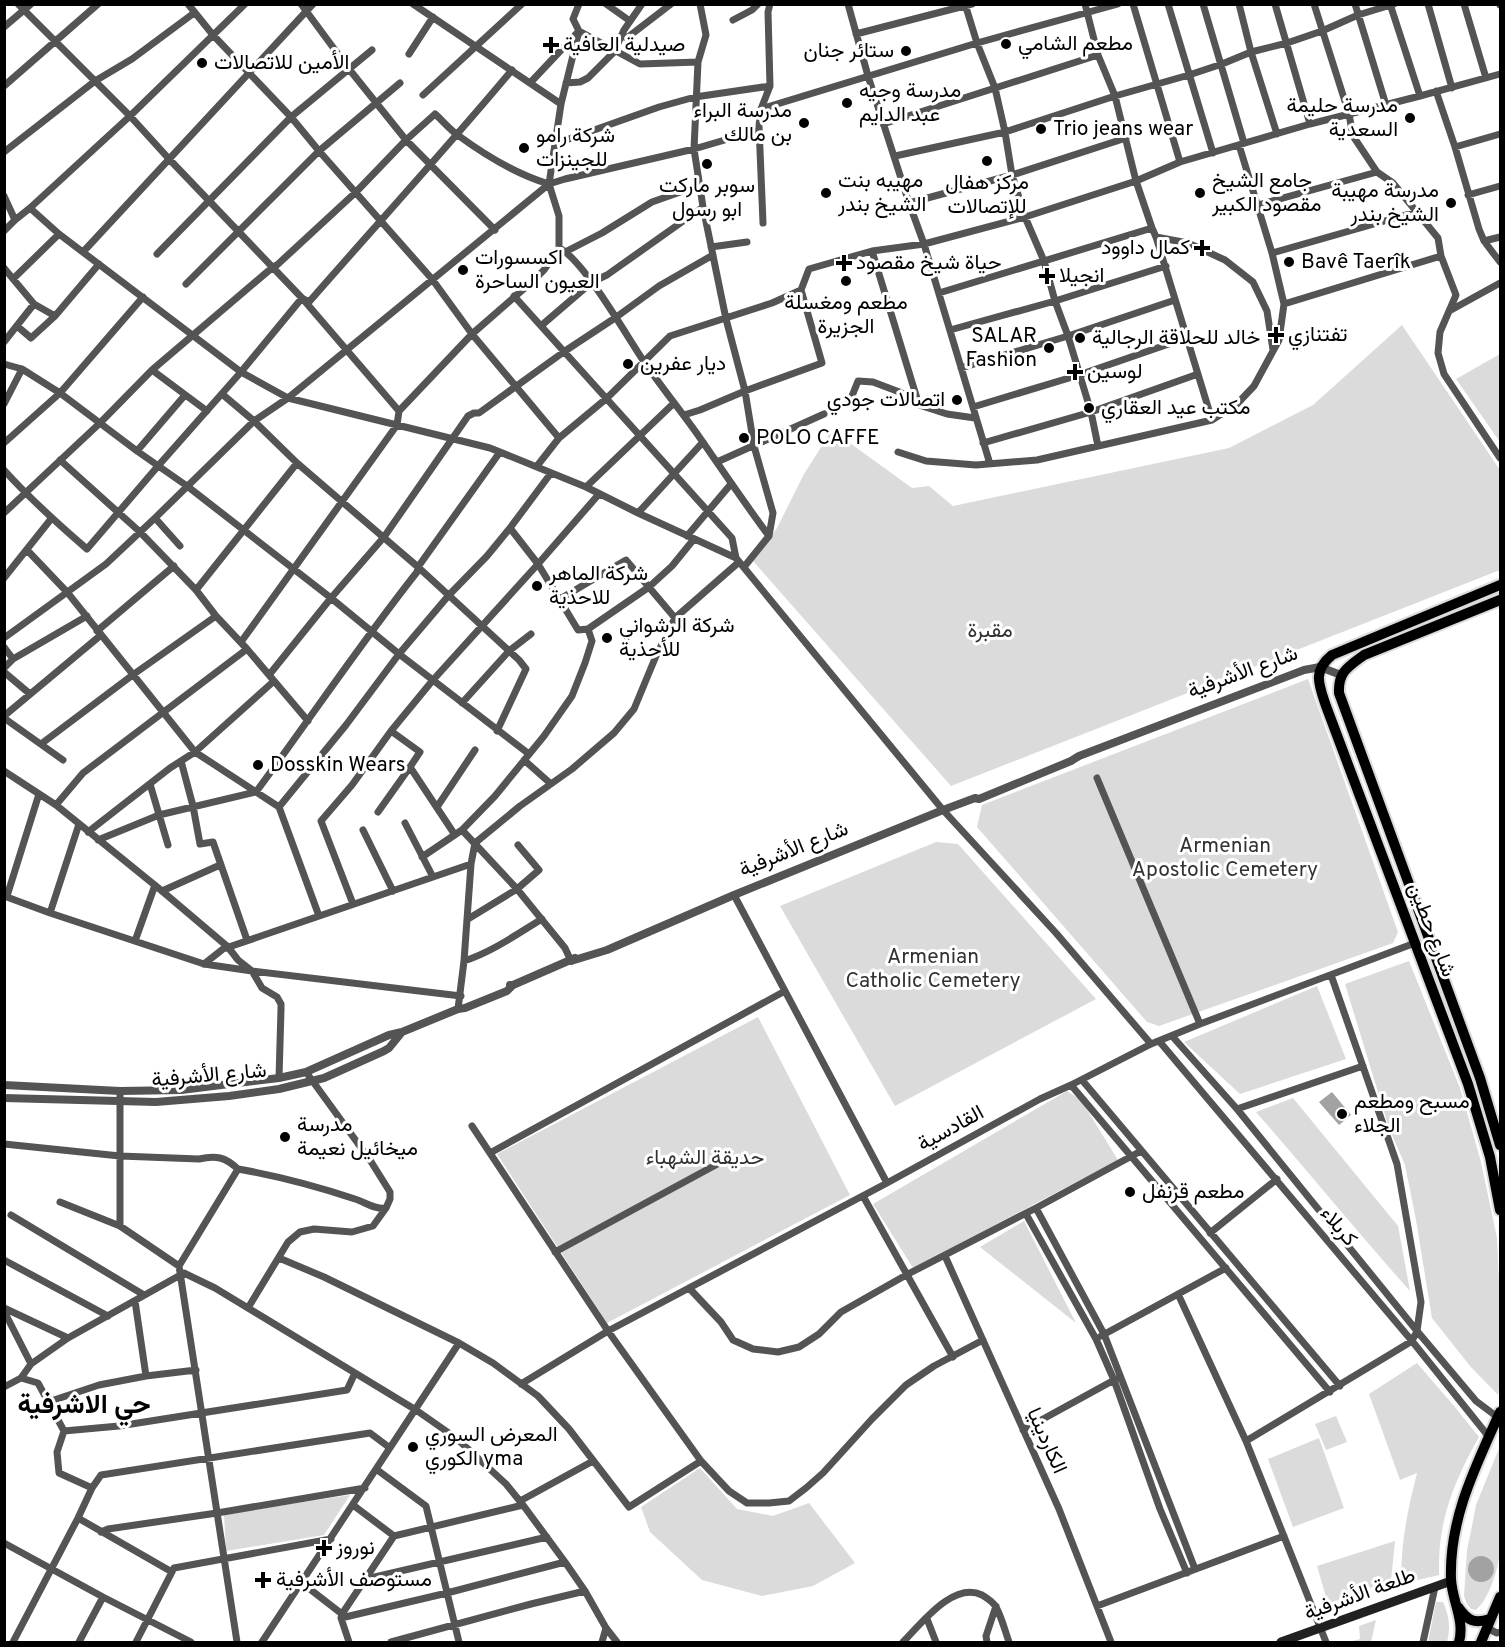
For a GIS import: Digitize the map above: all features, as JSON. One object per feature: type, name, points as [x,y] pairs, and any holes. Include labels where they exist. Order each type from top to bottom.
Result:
[{"type":"main road","name":"شارع الأشرفية","points":[[1320,667],[1332,655],[1500,585]]},
{"type":"main road","points":[[1341,675],[1364,655],[1500,600]]},
{"type":"main road","name":"شارع حطين","points":[[1320,667],[1318,679],[1326,706],[1468,1084],[1490,1157],[1500,1210]]},
{"type":"main road","name":"شارع حطين","points":[[1341,675],[1339,693],[1480,1078],[1500,1145]]},
{"type":"main road","points":[[1459,1642],[1461,1627],[1451,1581],[1453,1543],[1460,1505],[1500,1416]]},
{"type":"main road","name":"طلعة الأشرفية","points":[[1281,1642],[1451,1581]]},
{"type":"main road","points":[[1481,1642],[1500,1597]]},
{"type":"main road","points":[[1456,1605],[1465,1618],[1488,1623]]},
{"type":"street","points":[[18,4],[130,116],[273,267],[399,411]]},
{"type":"street","points":[[4,27],[31,4]]},
{"type":"street","points":[[4,86],[98,4]]},
{"type":"street","points":[[188,4],[213,35],[291,117],[319,152],[432,279],[472,334],[559,438]]},
{"type":"street","points":[[4,231],[130,116],[245,4]]},
{"type":"street","points":[[301,4],[406,140],[495,230]]},
{"type":"street","points":[[83,252],[313,4]]},
{"type":"street","points":[[413,4],[561,104]]},
{"type":"street","points":[[423,95],[522,4]]},
{"type":"street","points":[[579,4],[573,19],[579,31],[614,52],[640,64],[698,62]]},
{"type":"street","points":[[606,4],[630,21]]},
{"type":"street","points":[[566,83],[580,82],[588,78],[614,52],[642,4]]},
{"type":"street","points":[[621,37],[628,37],[671,4]]},
{"type":"street","points":[[458,1009],[468,919],[471,864],[475,843],[614,733],[634,709],[675,618],[769,536],[773,513],[754,446],[745,391],[726,319],[694,149],[698,62],[706,35],[700,4]]},
{"type":"street","points":[[733,20],[752,10],[758,4]]},
{"type":"street","points":[[763,223],[759,130],[761,109],[770,86],[768,12],[770,4]]},
{"type":"street","points":[[848,4],[868,76],[924,244],[990,464]]},
{"type":"street","points":[[1085,4],[1098,55],[1115,96],[1136,180],[1166,266],[1212,420]]},
{"type":"street","points":[[761,109],[976,43],[1118,4]]},
{"type":"street","points":[[1133,4],[1180,162]]},
{"type":"street","points":[[1168,4],[1213,153]]},
{"type":"street","points":[[898,452],[926,461],[976,465],[1036,460],[1212,420],[1237,404],[1254,386],[1279,340],[1284,304],[1222,64],[1203,4]]},
{"type":"street","points":[[1239,4],[1277,134]]},
{"type":"street","points":[[1275,4],[1310,124]]},
{"type":"street","points":[[1314,4],[1349,114],[1353,136],[1377,172],[1393,183],[1438,238],[1441,256],[1456,295],[1440,332],[1438,353],[1444,374],[1500,458]]},
{"type":"street","points":[[1355,4],[1386,105]]},
{"type":"street","points":[[1428,4],[1452,88]]},
{"type":"street","points":[[1464,4],[1486,78]]},
{"type":"street","points":[[856,34],[968,5],[976,43],[994,88],[1005,132],[1012,175],[1025,217],[1044,261],[1055,302],[1068,336],[1098,446]]},
{"type":"street","points":[[895,156],[1005,132],[1115,96],[1189,75],[1251,51],[1322,32],[1358,15],[1392,5],[1420,96]]},
{"type":"street","points":[[4,152],[95,81],[132,59],[194,13]]},
{"type":"street","points":[[409,54],[433,17]]},
{"type":"street","points":[[530,83],[579,31]]},
{"type":"street","points":[[241,642],[397,425],[399,411],[472,334],[539,275],[559,248],[559,216],[549,184],[561,104],[579,31]]},
{"type":"street","points":[[157,254],[291,117],[372,50]]},
{"type":"street","points":[[883,124],[1098,55]]},
{"type":"street","points":[[302,298],[309,302],[512,70]]},
{"type":"street","points":[[684,415],[822,363],[801,291],[809,269],[872,251],[924,244],[1025,217],[1136,180],[1180,162],[1310,124],[1500,74]]},
{"type":"street","points":[[186,284],[319,152],[400,83]]},
{"type":"street","points":[[555,142],[695,97],[770,86]]},
{"type":"street","points":[[1436,91],[1468,195],[1485,241],[1500,262]]},
{"type":"street","points":[[4,513],[100,423],[152,370],[277,265],[356,192],[406,140],[435,114],[457,135],[482,152],[530,178],[549,184]]},
{"type":"street","points":[[4,638],[106,564],[254,421],[288,398],[549,184],[565,178],[694,149],[759,130]]},
{"type":"street","points":[[1455,147],[1500,134]]},
{"type":"street","points":[[909,204],[1012,175],[1126,138]]},
{"type":"street","points":[[1258,205],[1377,172]]},
{"type":"street","points":[[567,251],[602,233],[652,202],[700,185]]},
{"type":"street","points":[[1468,195],[1500,186]]},
{"type":"street","points":[[4,196],[15,220]]},
{"type":"street","points":[[542,325],[592,282],[607,275],[704,207]]},
{"type":"street","points":[[30,208],[60,234],[192,336],[241,372],[288,398],[490,448],[586,487],[740,562]]},
{"type":"street","points":[[1272,253],[1416,212]]},
{"type":"street","points":[[939,293],[1152,228]]},
{"type":"street","points":[[13,279],[60,234]]},
{"type":"street","points":[[1156,237],[1188,243],[1225,260],[1253,282],[1267,311],[1273,351]]},
{"type":"street","points":[[1485,241],[1500,237]]},
{"type":"street","points":[[711,247],[747,242]]},
{"type":"street","points":[[559,248],[567,251],[592,282],[645,362],[769,536]]},
{"type":"street","points":[[872,251],[919,405]]},
{"type":"street","points":[[88,832],[195,752],[272,678],[331,598],[384,537],[468,416],[479,413],[659,286],[713,255]]},
{"type":"street","points":[[1284,304],[1441,256]]},
{"type":"street","points":[[17,326],[31,338],[55,316],[99,264]]},
{"type":"street","points":[[950,330],[1055,302],[1166,266]]},
{"type":"street","points":[[5,270],[34,304],[55,316]]},
{"type":"street","points":[[1451,310],[1500,283]]},
{"type":"street","points":[[537,466],[559,438],[608,398],[670,336],[726,319],[801,291]]},
{"type":"street","points":[[514,296],[732,537],[740,562],[943,810],[1056,933],[1151,1044]]},
{"type":"street","points":[[4,443],[60,393],[143,297]]},
{"type":"street","points":[[4,470],[51,519],[87,549],[241,372],[302,298]]},
{"type":"street","points":[[961,368],[1068,336],[1175,300]]},
{"type":"street","points":[[4,342],[34,304]]},
{"type":"street","points":[[973,407],[1079,375],[1186,338]]},
{"type":"street","points":[[4,364],[22,369],[60,393],[187,486],[497,731],[527,757],[551,784]]},
{"type":"street","points":[[4,404],[22,369]]},
{"type":"street","points":[[152,370],[207,411]]},
{"type":"street","points":[[983,443],[1090,412],[1198,374]]},
{"type":"street","points":[[852,396],[858,381],[873,382],[902,393],[919,405],[947,414],[975,418]]},
{"type":"street","points":[[222,394],[297,463],[418,567],[519,660],[526,669],[497,731]]},
{"type":"street","points":[[137,451],[185,395]]},
{"type":"street","points":[[586,487],[674,403]]},
{"type":"street","points":[[717,462],[824,414]]},
{"type":"street","points":[[638,513],[703,442]]},
{"type":"street","points":[[98,840],[159,815],[256,792],[417,572],[418,567],[500,452]]},
{"type":"street","points":[[60,460],[174,566],[308,721]]},
{"type":"street","points":[[196,590],[297,463]]},
{"type":"street","points":[[279,807],[346,725],[399,654],[449,595],[487,556],[551,473]]},
{"type":"street","points":[[510,528],[538,564],[578,630],[588,629],[649,587],[672,566],[708,510],[731,484]]},
{"type":"street","points":[[353,904],[321,821],[352,785],[391,731],[433,680],[600,494]]},
{"type":"street","points":[[155,518],[180,546]]},
{"type":"street","points":[[4,578],[51,519]]},
{"type":"street","points":[[27,550],[87,616],[195,752],[279,807],[319,916]]},
{"type":"street","points":[[560,599],[626,560],[675,618]]},
{"type":"street","points":[[63,760],[4,717],[174,566]]},
{"type":"street","points":[[30,694],[4,670],[13,658],[87,616]]},
{"type":"street","points":[[41,744],[216,616]]},
{"type":"street","points":[[422,857],[455,836],[495,796],[572,696],[592,641],[588,629]]},
{"type":"street","points":[[462,703],[509,651],[531,634]]},
{"type":"street","points":[[4,647],[13,658]]},
{"type":"street","points":[[56,805],[83,773],[247,649]]},
{"type":"street","name":"شارع الأشرفية","points":[[4,1085],[181,1090],[279,1078],[306,1072],[389,1035],[458,1009],[506,986],[607,950],[734,895],[975,798],[1068,757],[1079,756],[1304,669],[1320,667],[1341,675]]},
{"type":"street","points":[[378,812],[420,752],[391,731]]},
{"type":"street","points":[[437,807],[475,750]]},
{"type":"street","points":[[181,761],[200,844],[213,842],[247,940]]},
{"type":"street","points":[[410,767],[455,836]]},
{"type":"street","points":[[4,771],[56,805],[155,885],[228,947],[252,972],[262,988],[274,994],[281,1004],[279,1078]]},
{"type":"street","points":[[1097,778],[1200,1024]]},
{"type":"street","points":[[150,784],[168,845]]},
{"type":"street","points":[[39,794],[6,896],[204,964],[252,972],[461,996]]},
{"type":"street","points":[[405,823],[433,877]]},
{"type":"street","points":[[50,913],[79,824]]},
{"type":"street","points":[[363,830],[393,891]]},
{"type":"street","points":[[462,830],[517,889],[565,948],[571,961]]},
{"type":"street","points":[[468,919],[517,889],[539,870],[518,845]]},
{"type":"street","points":[[204,964],[219,951],[228,947],[471,864]]},
{"type":"street","points":[[162,891],[220,865]]},
{"type":"street","points":[[135,941],[155,885]]},
{"type":"street","points":[[734,895],[887,1183]]},
{"type":"street","points":[[464,962],[542,920]]},
{"type":"street","name":"القادسية","points":[[521,1383],[608,1331],[1040,1099],[1151,1044],[1415,944]]},
{"type":"street","points":[[1246,1441],[1412,1341],[1417,1331],[1420,1302],[1397,1164],[1331,975]]},
{"type":"street","points":[[490,1153],[785,991]]},
{"type":"street","name":"شارع الأشرفية","points":[[4,1098],[156,1102],[279,1089],[324,1078],[384,1051],[402,1032]]},
{"type":"street","name":"كربلاء","points":[[1172,1036],[1237,1109],[1476,1401],[1500,1416]]},
{"type":"street","name":"كربلاء","points":[[1159,1041],[1412,1341],[1489,1437]]},
{"type":"street","points":[[1237,1109],[1363,1066]]},
{"type":"street","points":[[248,1308],[288,1242],[300,1232],[314,1229],[352,1232],[373,1226],[390,1199],[390,1192],[370,1160],[306,1072]]},
{"type":"street","points":[[1082,1080],[1340,1386]]},
{"type":"street","points":[[1071,1085],[1330,1392]]},
{"type":"street","points":[[120,1090],[120,1226]]},
{"type":"street","points":[[472,1126],[608,1331],[701,1461],[729,1491],[747,1503],[789,1501],[823,1473],[906,1385],[934,1366],[983,1340]]},
{"type":"street","points":[[4,1144],[120,1156],[199,1159],[211,1156],[229,1160],[238,1169],[274,1175],[360,1200],[381,1209],[386,1208]]},
{"type":"street","points":[[689,1288],[721,1322],[733,1340],[753,1349],[778,1352],[798,1347],[819,1335],[841,1312],[908,1274],[1026,1214],[1141,1151]]},
{"type":"street","points":[[555,1252],[723,1161]]},
{"type":"street","points":[[237,1642],[179,1266],[238,1169]]},
{"type":"street","points":[[1210,1233],[1276,1179]]},
{"type":"street","points":[[863,1196],[953,1357]]},
{"type":"street","points":[[60,1202],[120,1226],[179,1266]]},
{"type":"street","points":[[1036,1208],[1104,1334],[1160,1509],[1187,1573]]},
{"type":"street","points":[[1026,1214],[1118,1378],[1195,1569]]},
{"type":"street","points":[[11,1215],[144,1295]]},
{"type":"street","name":"الكاردينيا","points":[[945,1256],[1059,1509],[1111,1642]]},
{"type":"street","points":[[279,1258],[324,1277],[459,1343],[493,1363],[538,1396],[569,1429],[629,1507],[701,1461]]},
{"type":"street","points":[[4,1260],[108,1316]]},
{"type":"street","points":[[1096,1339],[1226,1268]]},
{"type":"street","points":[[4,1387],[21,1378],[31,1364],[68,1338],[184,1273],[248,1308],[416,1410],[456,1438],[506,1484],[521,1503],[565,1562],[617,1642]]},
{"type":"street","points":[[1178,1294],[1246,1441],[1326,1642]]},
{"type":"street","points":[[135,1301],[146,1376]]},
{"type":"street","points":[[4,1310],[68,1338]]},
{"type":"street","points":[[4,1310],[31,1364]]},
{"type":"street","points":[[262,1642],[459,1343]]},
{"type":"street","points":[[48,1402],[99,1385],[196,1370]]},
{"type":"street","points":[[64,1431],[119,1426],[347,1390],[355,1373]]},
{"type":"street","points":[[21,1378],[38,1383],[64,1431],[57,1452],[59,1473],[92,1488]]},
{"type":"street","points":[[1023,1430],[1118,1378]]},
{"type":"street","points":[[14,1642],[92,1488],[101,1475],[370,1433],[390,1448]]},
{"type":"street","points":[[341,1616],[394,1536],[521,1503],[593,1461]]},
{"type":"street","points":[[376,1469],[426,1506],[459,1642]]},
{"type":"street","points":[[101,1532],[108,1529],[364,1488]]},
{"type":"street","points":[[354,1504],[394,1536]]},
{"type":"street","points":[[78,1518],[172,1572]]},
{"type":"street","points":[[1097,1606],[1284,1536]]},
{"type":"street","points":[[366,1579],[547,1537]]},
{"type":"street","points":[[136,1642],[174,1568],[330,1539]]},
{"type":"street","points":[[4,1542],[189,1642]]},
{"type":"street","points":[[341,1616],[447,1593],[565,1562]]},
{"type":"street","points":[[302,1583],[341,1616],[349,1642]]},
{"type":"street","points":[[1423,1642],[1435,1587]]},
{"type":"street","points":[[390,1642],[417,1639],[455,1625],[585,1591]]},
{"type":"street","points":[[903,1642],[934,1610],[957,1594],[968,1592],[978,1593],[988,1598],[996,1606],[1009,1642]]},
{"type":"street","points":[[79,1642],[103,1597]]},
{"type":"street","points":[[987,1642],[986,1636],[996,1606]]},
{"type":"street","points":[[927,1619],[936,1642]]},
{"type":"street","points":[[1488,1623],[1497,1633],[1500,1632]]},
{"type":"street","points":[[602,1642],[606,1628]]},
{"type":"green space","name":"مقبرة","points":[[1402,325],[1500,470],[1500,570],[951,786],[753,561],[777,528],[804,474],[832,430],[912,488],[929,486],[953,506],[1229,448],[1313,405]]},
{"type":"green space","points":[[1500,354],[1500,442],[1456,379]]},
{"type":"green space","name":"Armenian Apostolic Cemetery","points":[[1308,679],[1398,932],[1393,943],[1159,1026],[1147,1022],[977,827],[982,805]]},
{"type":"green space","name":"Armenian Catholic Cemetery","points":[[936,842],[958,844],[1096,999],[895,1106],[780,906]]},
{"type":"green space","points":[[1409,961],[1460,1088],[1481,1162],[1497,1238],[1500,1307],[1498,1395],[1470,1366],[1432,1318],[1405,1165],[1389,1128],[1345,984]]},
{"type":"green space","points":[[1317,986],[1346,1059],[1240,1094],[1184,1042]]},
{"type":"green space","name":"حديقة الشهباء","points":[[758,1017],[850,1195],[607,1323],[497,1154]]},
{"type":"green space","points":[[1067,1091],[1081,1100],[1118,1160],[913,1268],[873,1204]]},
{"type":"green space","points":[[1293,1098],[1398,1226],[1410,1291],[1256,1112]]},
{"type":"green space","points":[[1024,1221],[1076,1323],[980,1247]]},
{"type":"green space","points":[[1417,1363],[1479,1437],[1450,1498],[1440,1542],[1439,1575],[1401,1584],[1405,1528],[1417,1473],[1400,1480],[1369,1394]]},
{"type":"green space","points":[[1336,1416],[1347,1442],[1326,1450],[1315,1424]]},
{"type":"green space","points":[[1319,1438],[1344,1508],[1293,1527],[1268,1459]]},
{"type":"green space","points":[[1500,1446],[1499,1558],[1489,1591],[1476,1610],[1471,1609],[1464,1596],[1467,1550],[1476,1505]]},
{"type":"green space","points":[[700,1468],[737,1509],[773,1516],[809,1503],[855,1563],[813,1586],[762,1596],[702,1580],[650,1532],[641,1507]]},
{"type":"green space","points":[[350,1495],[324,1535],[226,1551],[224,1514]]},
{"type":"green space","points":[[1395,1541],[1391,1580],[1328,1604],[1317,1566]]},
{"type":"green space","points":[[1436,1602],[1443,1602],[1447,1612],[1449,1626],[1447,1642],[1428,1642]]},
{"type":"green space","points":[[1376,1620],[1371,1642],[1349,1642],[1360,1639],[1359,1626]]},
{"type":"shaded area","points":[[1332,1092],[1351,1115],[1339,1125],[1319,1102]]},
{"type":"shaded area","points":[[1481,1556],[1490,1560],[1494,1569],[1490,1578],[1481,1582],[1472,1578],[1468,1569],[1472,1560]]},
{"type":"place","name":"مطعم الشامي","points":[[1006,44]]},
{"type":"place","name":"صيدلية العافية","points":[[551,45]]},
{"type":"place","name":"ستائر جنان","points":[[906,51]]},
{"type":"place","name":"الأمين للاتصالات","points":[[202,63]]},
{"type":"place","name":"مدرسة وجيه عبد الدايم","points":[[847,103]]},
{"type":"place","name":"مدرسة حليمة السعدية","points":[[1410,118]]},
{"type":"place","name":"مدرسة البراء بن مالك","points":[[804,123]]},
{"type":"place","name":"Trio jeans wear","points":[[1041,129]]},
{"type":"place","name":"شركة رامو للجينزات","points":[[524,148]]},
{"type":"place","name":"مركز هفال للإتصالات","points":[[987,161]]},
{"type":"place","name":"سوبر ماركت ابو رسول","points":[[707,164]]},
{"type":"place","name":"مهيبه بنت الشيخ بندر","points":[[826,193]]},
{"type":"place","name":"جامع الشيخ مقصود الكبير","points":[[1200,193]]},
{"type":"place","name":"مدرسة مهيبة الشيخ بندر","points":[[1451,203]]},
{"type":"place","name":"كمال داوود","points":[[1202,248]]},
{"type":"place","name":"Bavê Taerîk","points":[[1289,262]]},
{"type":"place","name":"حياة شيخ مقصود","points":[[844,263]]},
{"type":"place","name":"اكسسورات العيون الساحرة","points":[[463,270]]},
{"type":"place","name":"انجيلا","points":[[1047,276]]},
{"type":"place","name":"مطعم ومغسلة الجزيرة","points":[[846,281]]},
{"type":"place","name":"تفتنازي","points":[[1276,335]]},
{"type":"place","name":"خالد للحلاقة الرجالية","points":[[1080,338]]},
{"type":"place","name":"SALAR Fashion","points":[[1049,348]]},
{"type":"place","name":"ديار عفرين","points":[[628,364]]},
{"type":"place","name":"لوسين","points":[[1075,372]]},
{"type":"place","name":"اتصالات جودي","points":[[957,400]]},
{"type":"place","name":"مكتب عيد العقاري","points":[[1089,408]]},
{"type":"place","name":"POLO CAFFE","points":[[744,438]]},
{"type":"place","name":"شركة الماهر للاحذية","points":[[537,586]]},
{"type":"place","name":"شركة الرشواني للأحذية","points":[[607,638]]},
{"type":"place","name":"Dosskin Wears","points":[[258,765]]},
{"type":"place","name":"مسبح ومطعم الجلاء","points":[[1342,1114]]},
{"type":"place","name":"مدرسة ميخائيل نعيمة","points":[[285,1137]]},
{"type":"place","name":"مطعم قرنفل","points":[[1130,1192]]},
{"type":"place","name":"المعرض السوري الكوري yma","points":[[413,1447]]},
{"type":"place","name":"نوروز","points":[[324,1548]]},
{"type":"place","name":"مستوصف الأشرفية","points":[[263,1580]]},
{"type":"district","name":"حي الاشرفية","points":[[84,1406]]}]
